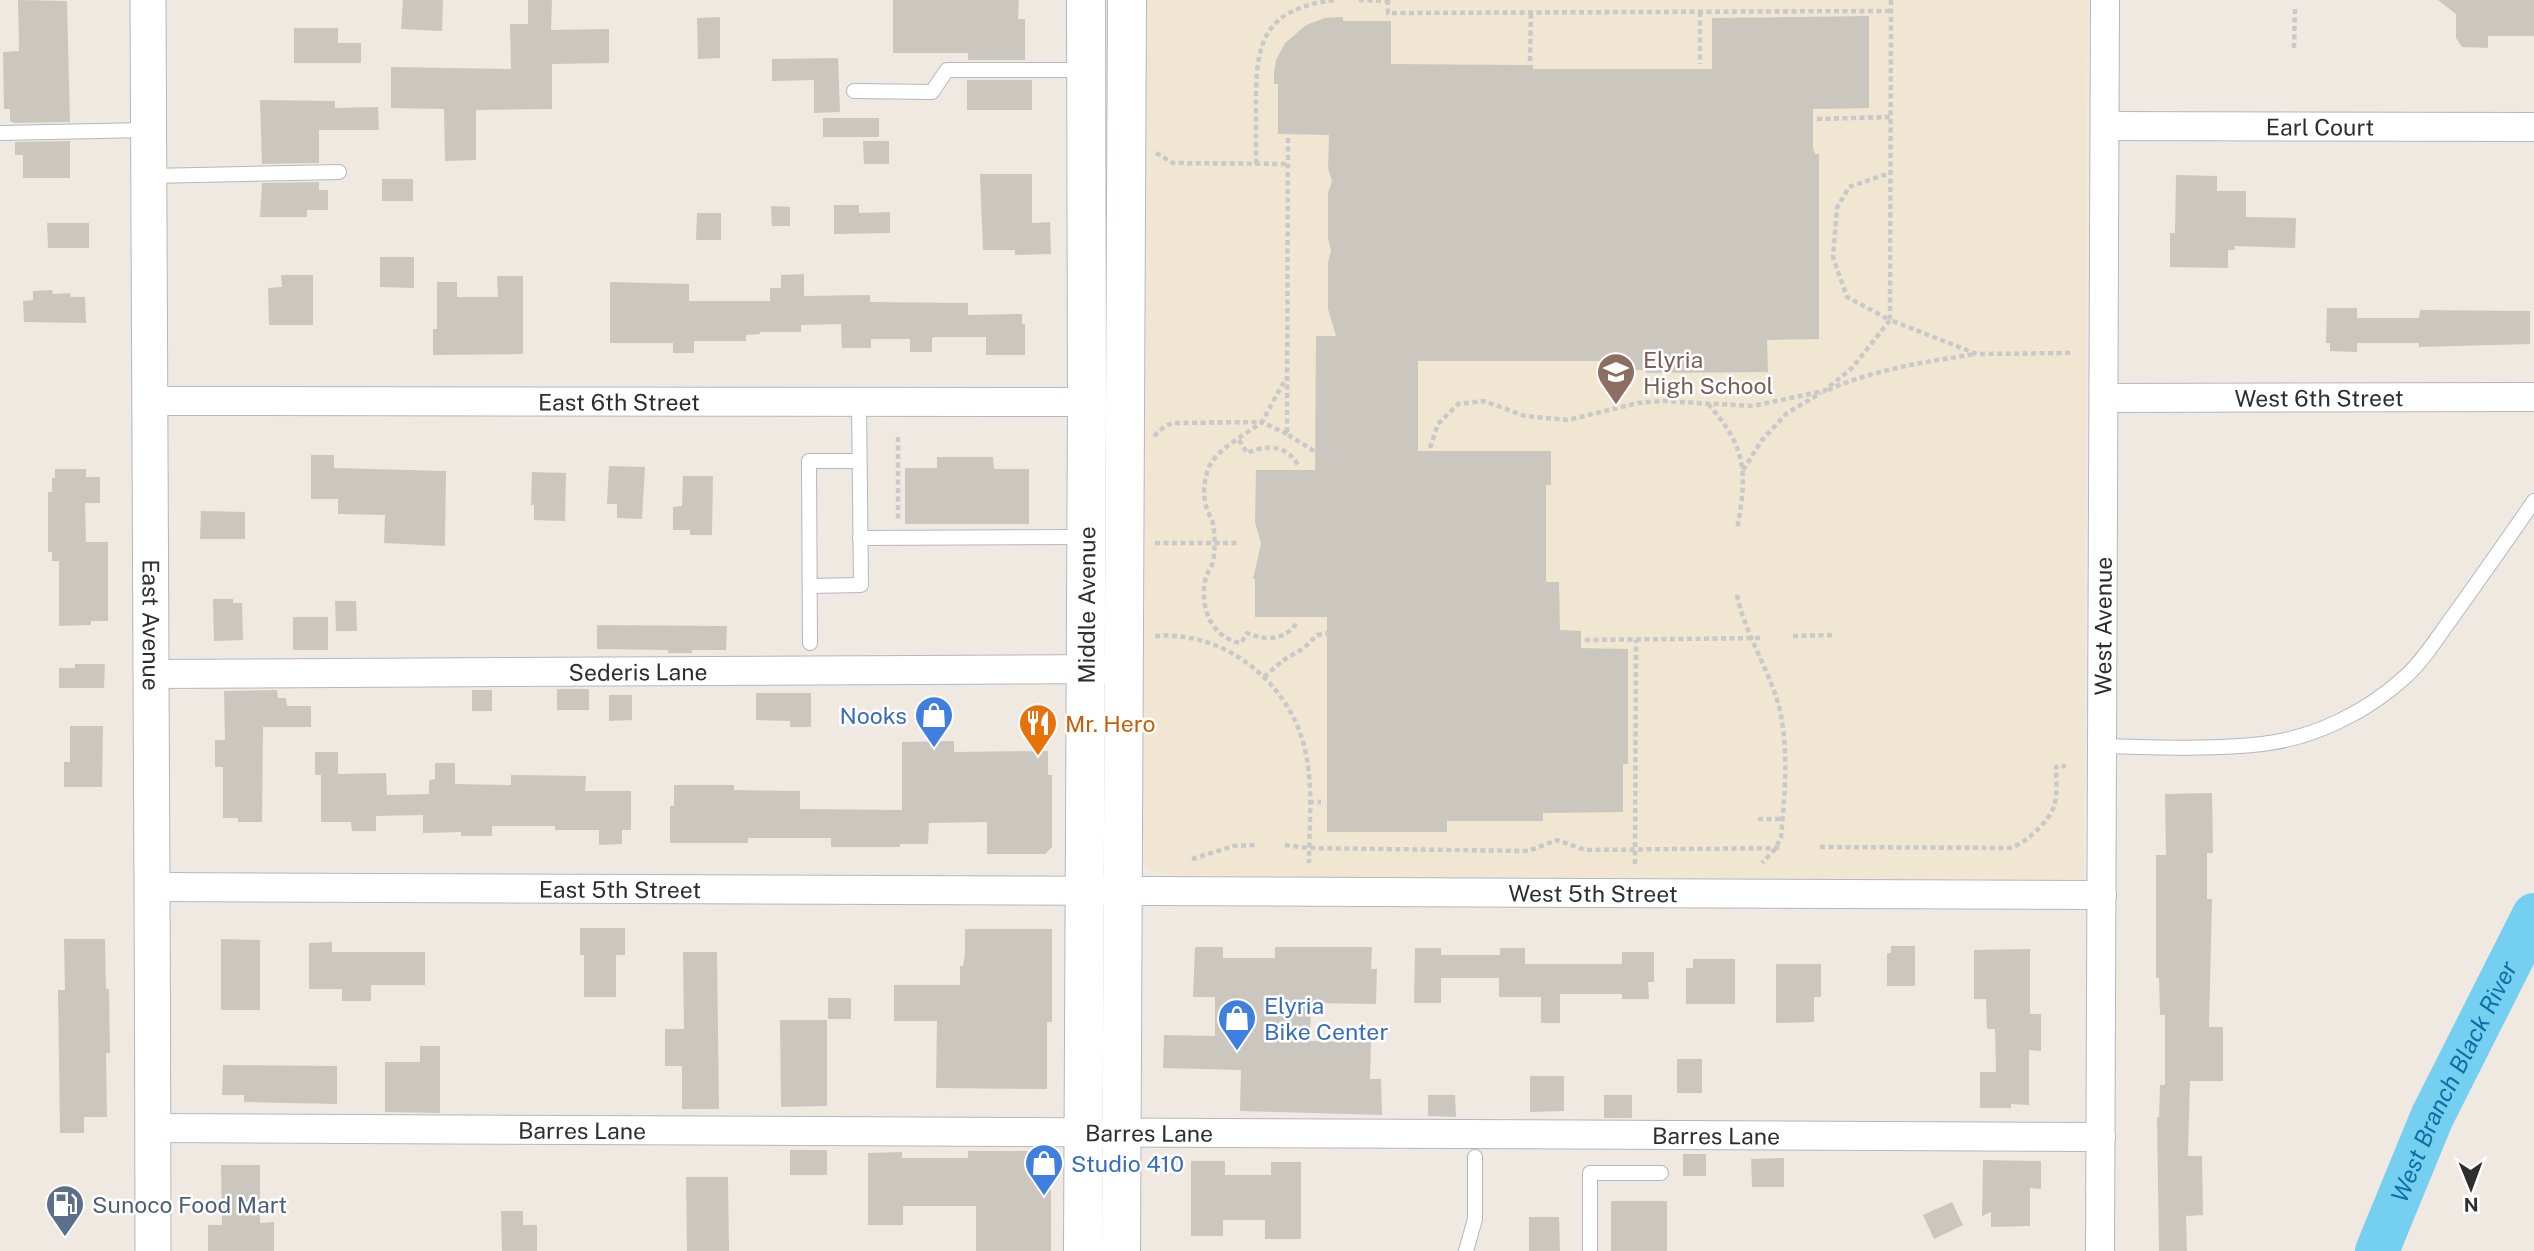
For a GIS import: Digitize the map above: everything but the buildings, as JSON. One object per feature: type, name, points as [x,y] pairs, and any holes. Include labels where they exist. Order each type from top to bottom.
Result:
[{"type":"main road","name":"Middle Avenue","points":[[1086,0],[1086,669],[1122,1132],[1121,1251]]},
{"type":"main road","name":"Middle Avenue","points":[[1083,1251],[1084,1131],[1125,669],[1127,0]]},
{"type":"street","name":"East Avenue","points":[[149,0],[153,1251]]},
{"type":"street","name":"West Avenue","points":[[2100,1251],[2105,0]]},
{"type":"street","name":"Earl Court","points":[[2105,126],[2534,127]]},
{"type":"street","name":"West 6th Street","points":[[2104,398],[2534,397]]},
{"type":"street","name":"East 6th Street","points":[[152,401],[1087,402]]},
{"type":"street","name":"Sederis Lane","points":[[150,674],[1125,669]]},
{"type":"street","name":"East 5th Street","points":[[153,887],[1105,891]]},
{"type":"street","name":"West 5th Street","points":[[1105,891],[2102,895]]},
{"type":"street","name":"Barres Lane","points":[[153,1128],[2101,1137]]},
{"type":"lane","points":[[854,91],[932,92],[947,70],[1085,70]]},
{"type":"lane","points":[[0,133],[149,130]]},
{"type":"lane","points":[[150,176],[340,172]]},
{"type":"lane","points":[[810,586],[861,585],[859,402]]},
{"type":"lane","points":[[810,643],[809,461],[859,461]]},
{"type":"lane","points":[[2102,746],[2224,747],[2264,744],[2305,734],[2343,719],[2378,698],[2406,676],[2452,618],[2534,501]]},
{"type":"lane","points":[[860,538],[1087,537]]},
{"type":"lane","points":[[1466,1251],[1475,1219],[1475,1157]]},
{"type":"lane","points":[[1590,1251],[1590,1173],[1661,1173]]},
{"type":"path","points":[[1256,164],[1256,68],[1261,44],[1277,22],[1287,15],[1310,5],[1334,0]]},
{"type":"path","points":[[1359,0],[1388,0],[1388,13],[1891,11]]},
{"type":"path","points":[[1743,470],[1762,440],[1787,413],[1824,391],[1852,368],[1890,320],[1891,0]]},
{"type":"path","points":[[2294,48],[2295,6]]},
{"type":"path","points":[[1530,61],[1531,12]]},
{"type":"path","points":[[1700,12],[1700,64]]},
{"type":"path","points":[[1817,119],[1891,117]]},
{"type":"path","points":[[1287,138],[1287,434]]},
{"type":"path","points":[[1155,152],[1173,163],[1287,164]]},
{"type":"path","points":[[1890,173],[1849,187],[1837,208],[1833,257],[1847,297],[1890,320],[1977,354]]},
{"type":"path","points":[[1430,448],[1438,424],[1458,404],[1484,401],[1525,416],[1568,420],[1637,403],[1662,401],[1753,406],[1824,391],[1862,376],[1907,364],[1977,354],[2071,353]]},
{"type":"path","points":[[1287,374],[1262,422],[1239,440],[1224,447],[1217,454],[1206,477],[1205,500],[1213,523],[1213,561],[1205,582],[1204,606],[1216,631],[1227,641],[1241,643],[1247,633],[1260,638],[1283,636],[1292,630],[1298,621]]},
{"type":"path","points":[[1707,403],[1727,425],[1736,444],[1743,470],[1744,496],[1737,530]]},
{"type":"path","points":[[1154,437],[1165,426],[1173,423],[1262,422],[1317,453],[1336,455]]},
{"type":"path","points":[[898,437],[898,526]]},
{"type":"path","points":[[1239,440],[1247,453],[1257,449],[1276,448],[1293,456],[1299,467]]},
{"type":"path","points":[[1150,543],[1240,543]]},
{"type":"path","points":[[1737,595],[1739,606],[1778,701],[1784,739],[1781,837],[1778,848],[1762,863]]},
{"type":"path","points":[[1264,677],[1282,661],[1304,648],[1317,635],[1335,632]]},
{"type":"path","points":[[1793,636],[1833,635]]},
{"type":"path","points":[[1150,636],[1182,636],[1224,648],[1264,677],[1285,704],[1303,739],[1308,770],[1309,863]]},
{"type":"path","points":[[1585,640],[1761,638]]},
{"type":"path","points":[[1634,863],[1636,640]]},
{"type":"path","points":[[1224,648],[1227,641]]},
{"type":"path","points":[[1821,847],[2019,846],[2026,842],[2053,812],[2056,803],[2056,766],[2066,766]]},
{"type":"path","points":[[1309,802],[1321,802]]},
{"type":"path","points":[[1758,819],[1783,819]]},
{"type":"path","points":[[1285,845],[1309,848],[1528,851],[1557,840],[1585,850],[1778,848]]},
{"type":"path","points":[[1192,859],[1234,846],[1256,845]]},
{"type":"shaded area","name":"Elyria High School","points":[[1147,0],[2087,0],[2084,871],[2081,875],[2076,879],[1309,880],[1288,876],[1167,875],[1145,866],[1141,859],[1139,727],[1145,619]]},
{"type":"waterway","name":"West Branch Black River","points":[[2377,1251],[2432,1117],[2534,915]]},
{"type":"place","name":"Elyria High School","points":[[1616,406]]},
{"type":"place","name":"Nooks","points":[[934,749]]},
{"type":"place","name":"Mr. Hero","points":[[1038,757]]},
{"type":"place","name":"Elyria Bike Center","points":[[1237,1052]]},
{"type":"place","name":"Studio 410","points":[[1044,1197]]},
{"type":"place","name":"Sunoco Food Mart","points":[[65,1238]]}]
